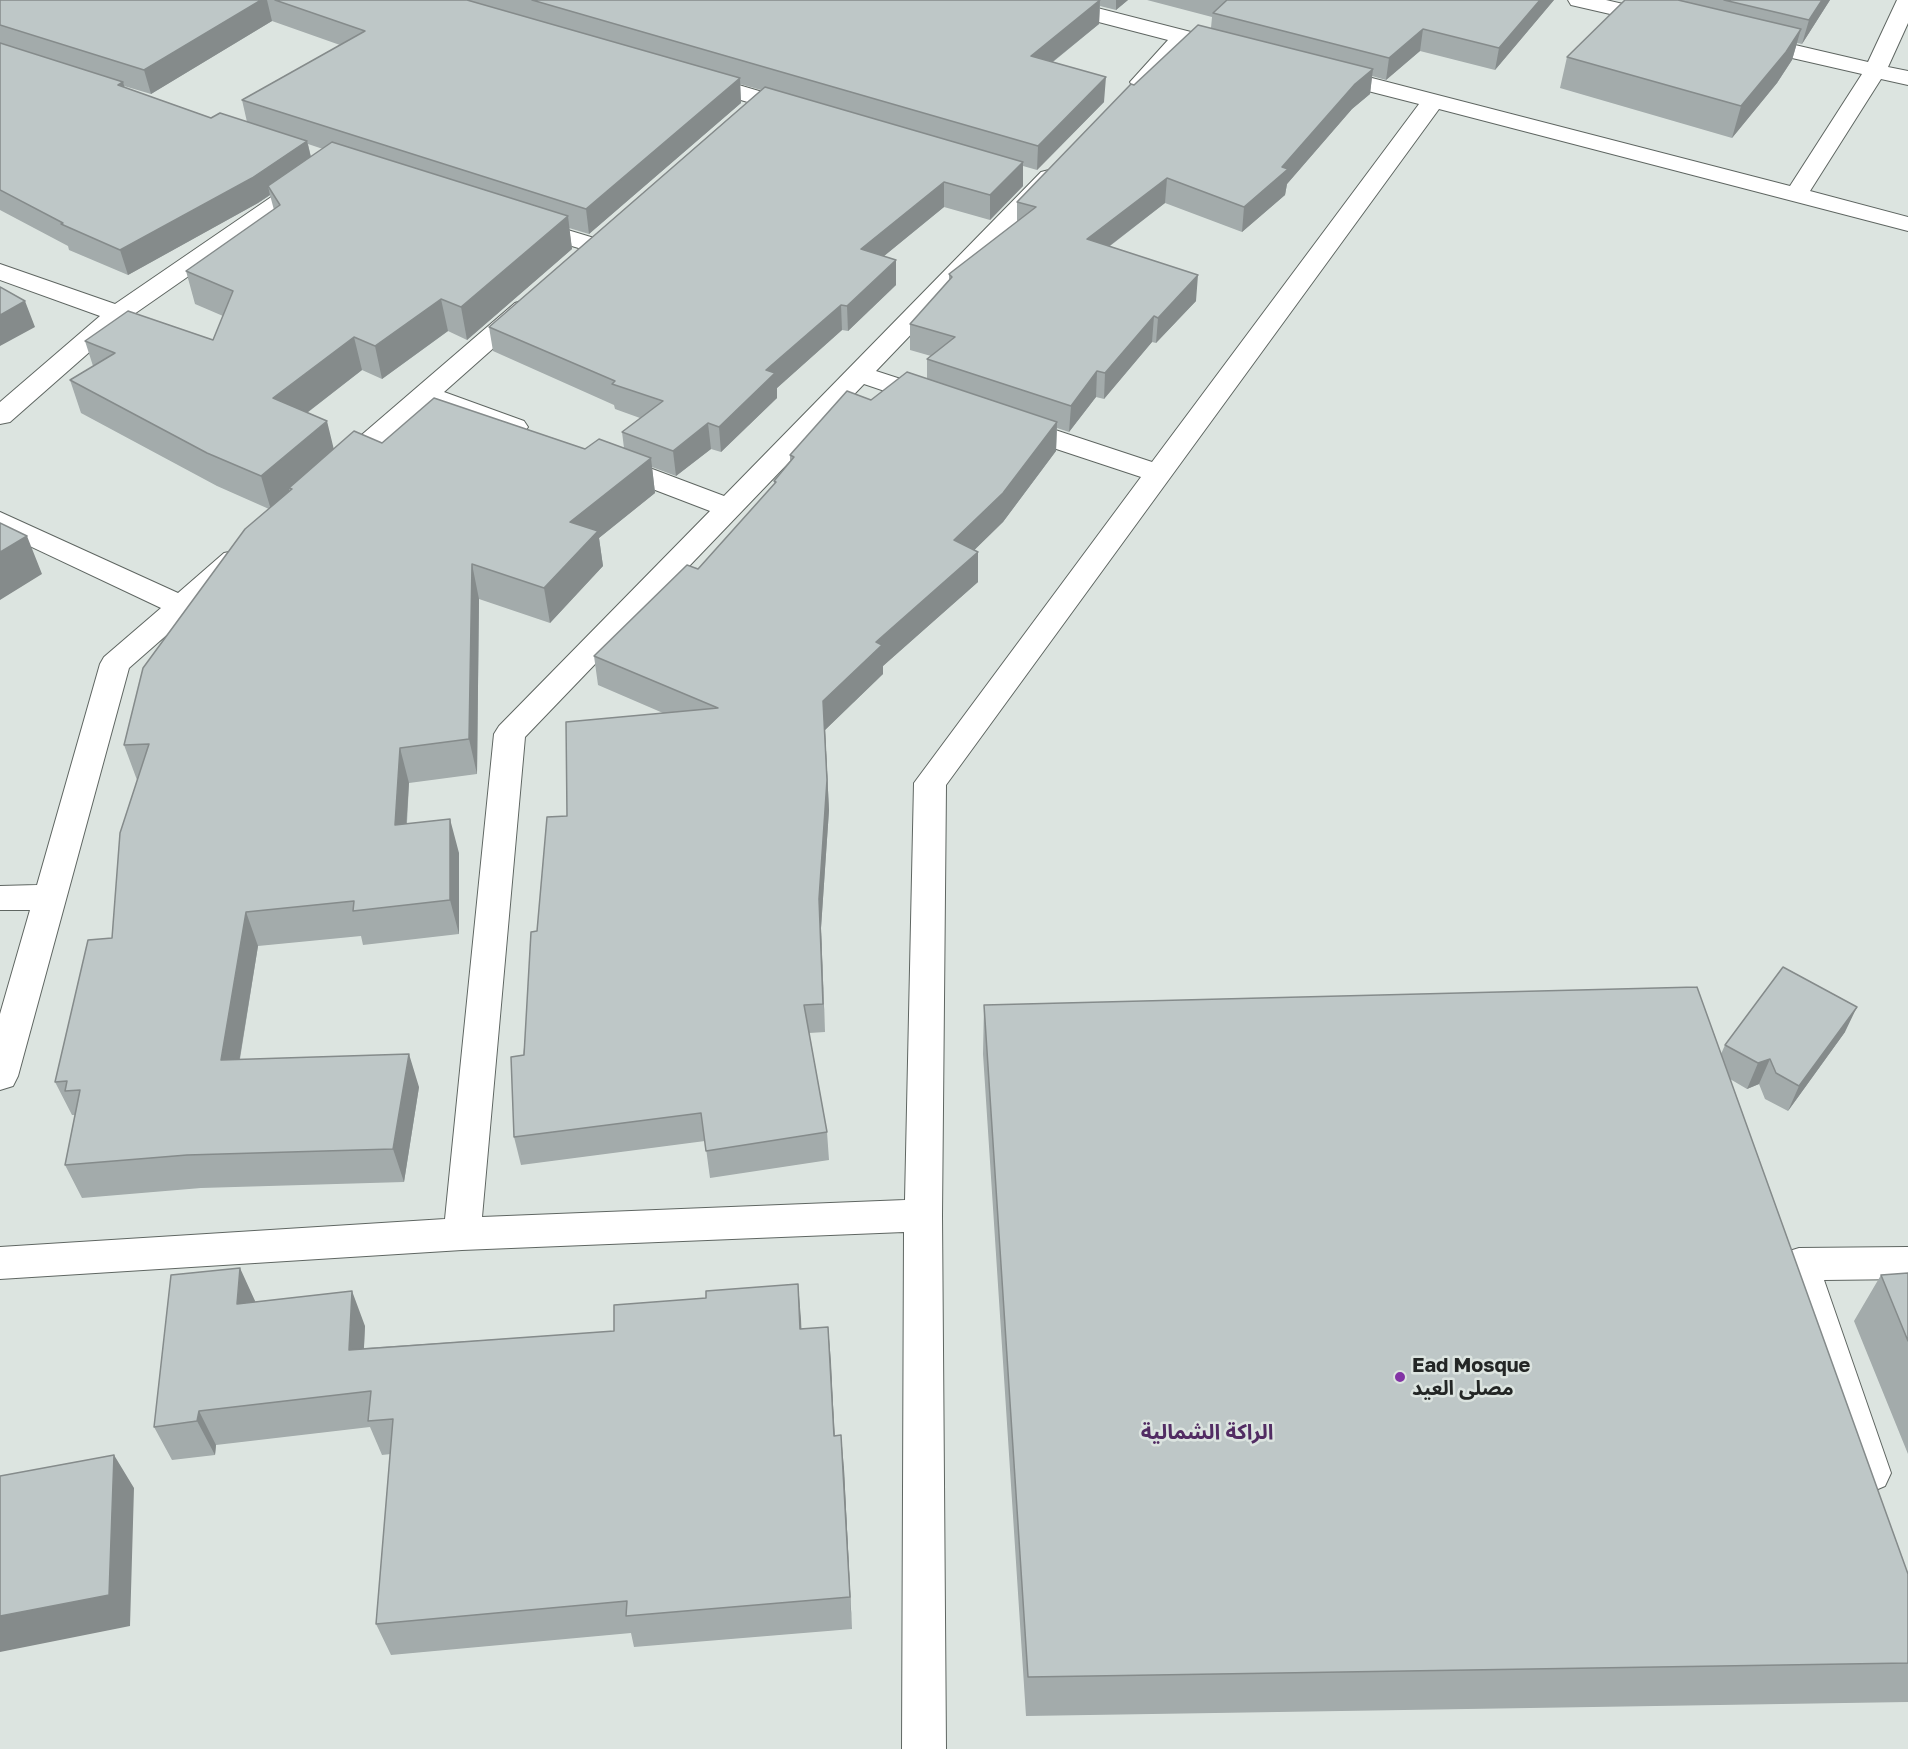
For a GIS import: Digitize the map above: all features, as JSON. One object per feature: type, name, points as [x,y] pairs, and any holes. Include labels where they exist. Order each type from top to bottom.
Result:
[{"type":"street","points":[[1041,0],[1217,46]]},
{"type":"street","points":[[1578,0],[1613,4],[1680,24]]},
{"type":"street","points":[[1796,195],[1875,71],[1908,0]]},
{"type":"street","points":[[1126,97],[1183,38]]},
{"type":"street","points":[[1737,38],[1908,78]]},
{"type":"street","points":[[1308,69],[1908,224]]},
{"type":"street","points":[[674,73],[820,116]]},
{"type":"street","points":[[737,123],[764,99]]},
{"type":"street","points":[[924,1749],[923,1215],[930,783],[1433,101]]},
{"type":"street","points":[[462,1234],[510,734],[859,374],[1033,179],[1069,156]]},
{"type":"street","points":[[0,416],[118,314],[327,170]]},
{"type":"street","points":[[505,217],[604,238],[568,269]]},
{"type":"street","points":[[0,271],[118,314]]},
{"type":"street","points":[[317,488],[542,293]]},
{"type":"street","points":[[859,374],[959,407]]},
{"type":"street","points":[[426,394],[534,435]]},
{"type":"street","points":[[992,418],[1158,473]]},
{"type":"street","points":[[588,455],[729,508]]},
{"type":"street","points":[[0,521],[182,606]]},
{"type":"street","points":[[0,1076],[115,664],[254,543]]},
{"type":"street","points":[[0,898],[51,897]]},
{"type":"street","points":[[0,1263],[462,1234],[923,1215]]},
{"type":"street","points":[[1881,1502],[1799,1264],[1908,1263]]},
{"type":"building","points":[[0,0],[261,0],[144,70],[0,25]]},
{"type":"building","points":[[275,0],[467,0],[740,78],[586,209],[242,100],[365,31]]},
{"type":"building","points":[[532,0],[1100,0],[1031,56],[1106,77],[1038,146]]},
{"type":"building","points":[[1227,0],[1540,0],[1499,48],[1423,29],[1389,58],[1213,13]]},
{"type":"building","points":[[1625,0],[1678,0],[1801,29],[1786,52],[1741,106],[1567,57]]},
{"type":"building","points":[[1724,0],[1822,0],[1809,20]]},
{"type":"building","points":[[1198,25],[1373,69],[1355,84],[1282,167],[1288,169],[1244,207],[1167,178],[1087,239],[1198,275],[1158,318],[1154,316],[1105,373],[1097,371],[1071,406],[927,359],[955,337],[910,324],[952,277],[949,274],[1036,207],[1017,202],[1131,84],[1134,85]]},
{"type":"building","points":[[0,43],[123,82],[118,85],[211,118],[220,113],[307,141],[252,178],[120,250],[61,224],[63,223],[0,190]]},
{"type":"building","points":[[765,87],[1023,162],[990,195],[944,182],[861,249],[896,260],[847,306],[841,305],[766,370],[775,373],[719,427],[708,423],[673,451],[622,432],[663,401],[612,384],[615,381],[489,327]]},
{"type":"building","points":[[332,142],[568,216],[461,307],[441,299],[375,346],[354,337],[273,398],[327,421],[261,476],[207,453],[70,380],[115,353],[85,341],[128,311],[213,340],[233,291],[186,271],[280,205],[268,186]]},
{"type":"building","points":[[0,287],[25,301],[0,315]]},
{"type":"building","points":[[907,372],[1057,422],[1003,493],[954,540],[978,552],[876,642],[882,645],[823,701],[827,780],[819,899],[823,1004],[804,1005],[827,1132],[706,1151],[701,1113],[514,1137],[511,1057],[524,1055],[531,932],[537,931],[547,817],[567,816],[566,722],[718,708],[594,656],[687,565],[698,569],[776,482],[774,481],[794,457],[790,455],[847,391],[871,400]]},
{"type":"building","points":[[434,398],[585,449],[599,439],[651,458],[570,522],[598,531],[544,588],[472,564],[469,739],[400,748],[395,825],[450,819],[450,900],[353,911],[354,901],[246,912],[221,1060],[409,1054],[393,1149],[187,1155],[65,1165],[80,1090],[65,1091],[67,1081],[55,1082],[88,940],[112,938],[120,833],[149,744],[124,745],[143,668],[245,529],[292,489],[289,488],[354,431],[382,443]]},
{"type":"building","points":[[0,523],[27,536],[0,552]]},
{"type":"building","points":[[1783,967],[1857,1007],[1799,1086],[1776,1073],[1770,1059],[1758,1063],[1725,1045]]},
{"type":"building","name":"Ead Mosque مصلى العيد","points":[[1697,987],[1908,1574],[1908,1663],[1028,1677],[984,1005]]},
{"type":"building","points":[[240,1268],[237,1304],[352,1291],[349,1350],[614,1331],[614,1305],[706,1298],[706,1291],[798,1284],[800,1329],[828,1327],[834,1436],[841,1435],[850,1597],[626,1616],[627,1601],[376,1624],[393,1419],[368,1421],[371,1391],[199,1411],[197,1421],[154,1427],[171,1275]]},
{"type":"building","points":[[1908,1273],[1908,1341],[1881,1275]]},
{"type":"building","points":[[114,1455],[109,1595],[0,1616],[0,1476]]},
{"type":"place","name":"Ead Mosque مصلى العيد","points":[[1400,1377]]},
{"type":"district","name":"الراكة الشمالية","points":[[1207,1432]]}]
